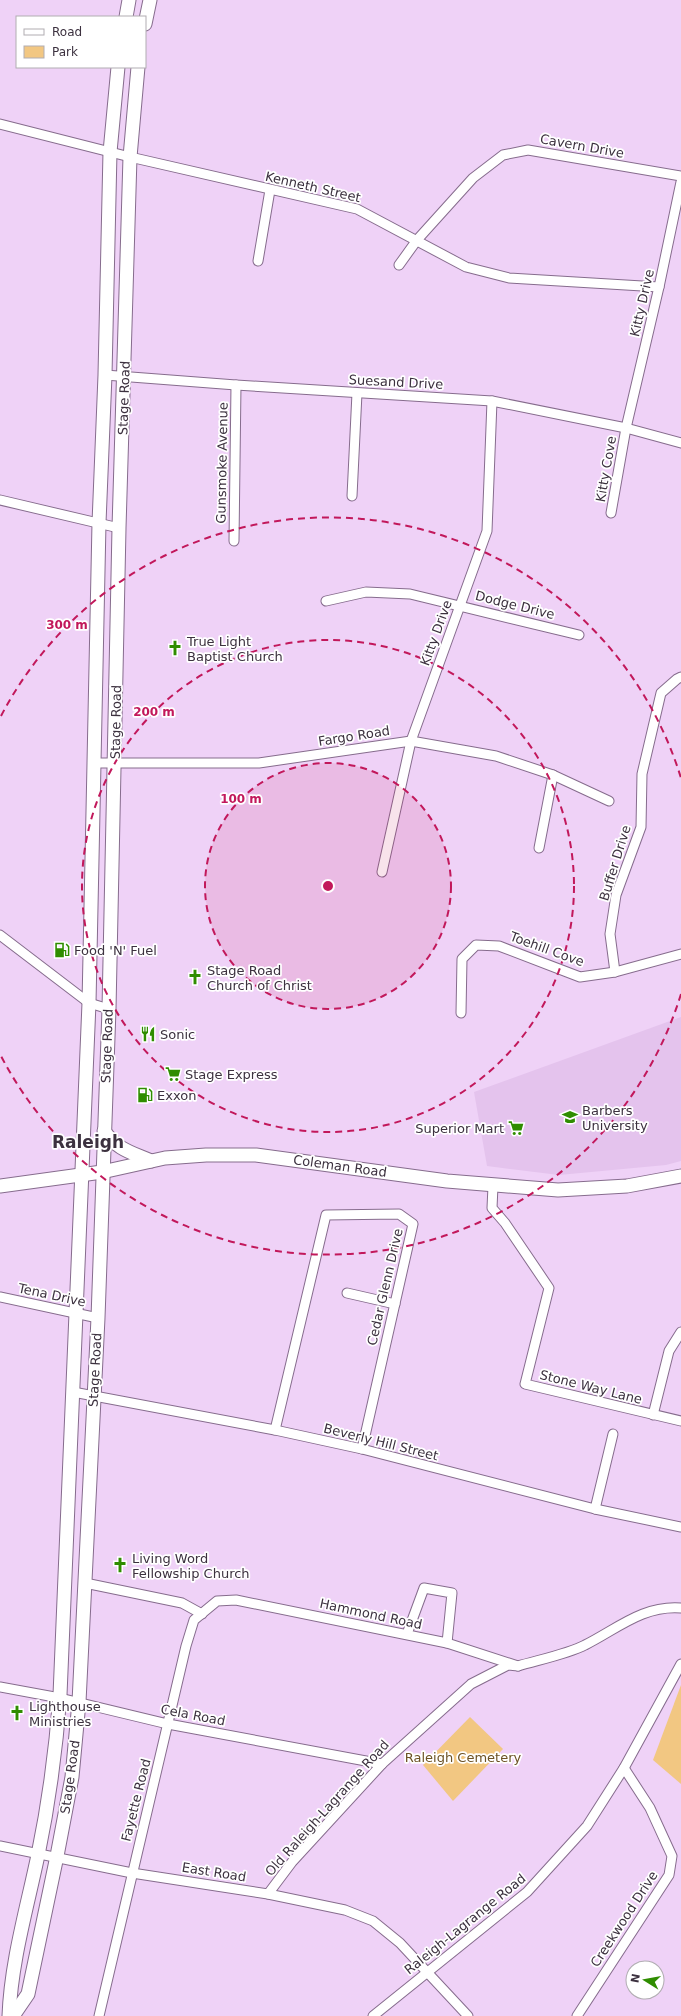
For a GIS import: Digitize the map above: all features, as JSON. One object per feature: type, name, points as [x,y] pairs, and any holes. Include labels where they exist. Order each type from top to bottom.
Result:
[{"type":"main road","points":[[126,16],[130,0]]},
{"type":"main road","points":[[146,19],[150,0]]},
{"type":"main road","name":"Stage Road","points":[[9,2016],[10,1986],[38,1853],[52,1775],[60,1698],[89,1003],[99,523],[105,375],[110,152],[118,68]]},
{"type":"main road","name":"Stage Road","points":[[13,2016],[28,1994],[72,1777],[79,1702],[98,1318],[109,1009],[119,528],[130,157],[138,68]]},
{"type":"main road","points":[[104,1131],[113,1143],[120,1148],[151,1160]]},
{"type":"main road","name":"Coleman Road","points":[[0,1186],[102,1172],[151,1160],[206,1155],[256,1155],[493,1186],[558,1190],[627,1186],[680,1178]]},
{"type":"street","name":"Kenneth Street","points":[[0,126],[357,209],[466,267],[509,278],[659,287]]},
{"type":"street","name":"Cavern Drive","points":[[399,265],[417,240],[472,178],[503,155],[528,150],[681,176]]},
{"type":"street","name":"Kitty Drive","points":[[626,428],[659,287],[681,182]]},
{"type":"street","points":[[258,261],[270,190]]},
{"type":"street","name":"Suesand Drive","points":[[105,375],[124,375],[236,386],[492,401],[626,428],[681,443]]},
{"type":"street","name":"Gunsmoke Avenue","points":[[234,541],[236,386]]},
{"type":"street","points":[[352,496],[357,393]]},
{"type":"street","name":"Kitty Drive","points":[[382,872],[412,740],[487,531],[492,401]]},
{"type":"street","name":"Kitty Cove","points":[[612,513],[626,428]]},
{"type":"street","points":[[0,500],[119,528]]},
{"type":"street","name":"Dodge Drive","points":[[326,600],[366,592],[410,594],[580,635]]},
{"type":"street","name":"Buffer Drive","points":[[615,972],[610,934],[616,896],[641,827],[642,774],[661,693],[681,677]]},
{"type":"street","name":"Fargo Road","points":[[94,763],[259,764],[412,740],[496,756],[553,775],[609,801]]},
{"type":"street","points":[[539,848],[553,775]]},
{"type":"street","points":[[0,935],[89,1003],[109,1009]]},
{"type":"street","name":"Toehill Cove","points":[[461,1013],[462,959],[476,945],[498,946],[580,977],[615,972],[681,954]]},
{"type":"street","name":"Stone Way Lane","points":[[493,1186],[492,1208],[549,1288],[526,1384],[653,1415]]},
{"type":"street","name":"Cedar Glenn Drive","points":[[275,1430],[326,1215],[399,1214],[413,1224],[362,1449]]},
{"type":"street","points":[[347,1293],[395,1304]]},
{"type":"street","name":"Tena Drive","points":[[0,1297],[98,1318]]},
{"type":"street","points":[[681,1332],[669,1351],[653,1415],[681,1421]]},
{"type":"street","name":"Beverly Hill Street","points":[[73,1392],[275,1430],[362,1449],[595,1509],[681,1528]]},
{"type":"street","points":[[595,1509],[613,1434]]},
{"type":"street","points":[[85,1583],[182,1603],[202,1614]]},
{"type":"street","points":[[407,1634],[424,1588],[452,1592],[447,1644]]},
{"type":"street","name":"Hammond Road","points":[[217,1601],[236,1600],[407,1634],[447,1644],[518,1666]]},
{"type":"street","name":"Fayette Road","points":[[99,2016],[186,1646],[194,1620],[217,1601]]},
{"type":"street","name":"Old Raleigh-Lagrange Road","points":[[268,1894],[292,1862],[382,1764],[471,1684],[508,1665],[518,1666],[584,1646],[622,1623],[655,1609],[681,1608]]},
{"type":"street","name":"Raleigh-Lagrange Road","points":[[373,2016],[527,1892],[587,1826],[624,1768],[681,1664]]},
{"type":"street","name":"Cela Road","points":[[0,1687],[79,1702],[168,1724],[382,1764]]},
{"type":"street","name":"Creekwood Drive","points":[[577,2016],[669,1875],[672,1856],[650,1808],[624,1768]]},
{"type":"street","name":"East Road","points":[[0,1846],[57,1856],[132,1873],[268,1894],[345,1910],[373,1921],[400,1943],[428,1971]]},
{"type":"street","points":[[428,1971],[468,2016]]},
{"type":"shaded area","points":[[681,1017],[681,1161],[666,1165],[559,1175],[487,1166],[474,1092]]},
{"type":"green space","points":[[681,1685],[681,1784],[653,1760]]},
{"type":"green space","name":"Raleigh Cemetery","points":[[470,1717],[503,1749],[453,1801],[423,1765]]},
{"type":"place","name":"True Light Baptist Church","points":[[175,648]]},
{"type":"place","name":"Food 'N' Fuel","points":[[62,950]]},
{"type":"place","name":"Stage Road Church of Christ","points":[[195,977]]},
{"type":"place","name":"Sonic","points":[[148,1034]]},
{"type":"place","name":"Stage Express","points":[[173,1074]]},
{"type":"place","name":"Exxon","points":[[145,1095]]},
{"type":"place","name":"Barbers University","points":[[570,1117]]},
{"type":"place","name":"Superior Mart","points":[[516,1128]]},
{"type":"place","name":"Living Word Fellowship Church","points":[[120,1565]]},
{"type":"place","name":"Lighthouse Ministries","points":[[17,1713]]},
{"type":"district","name":"Raleigh","points":[[88,1142]]}]
